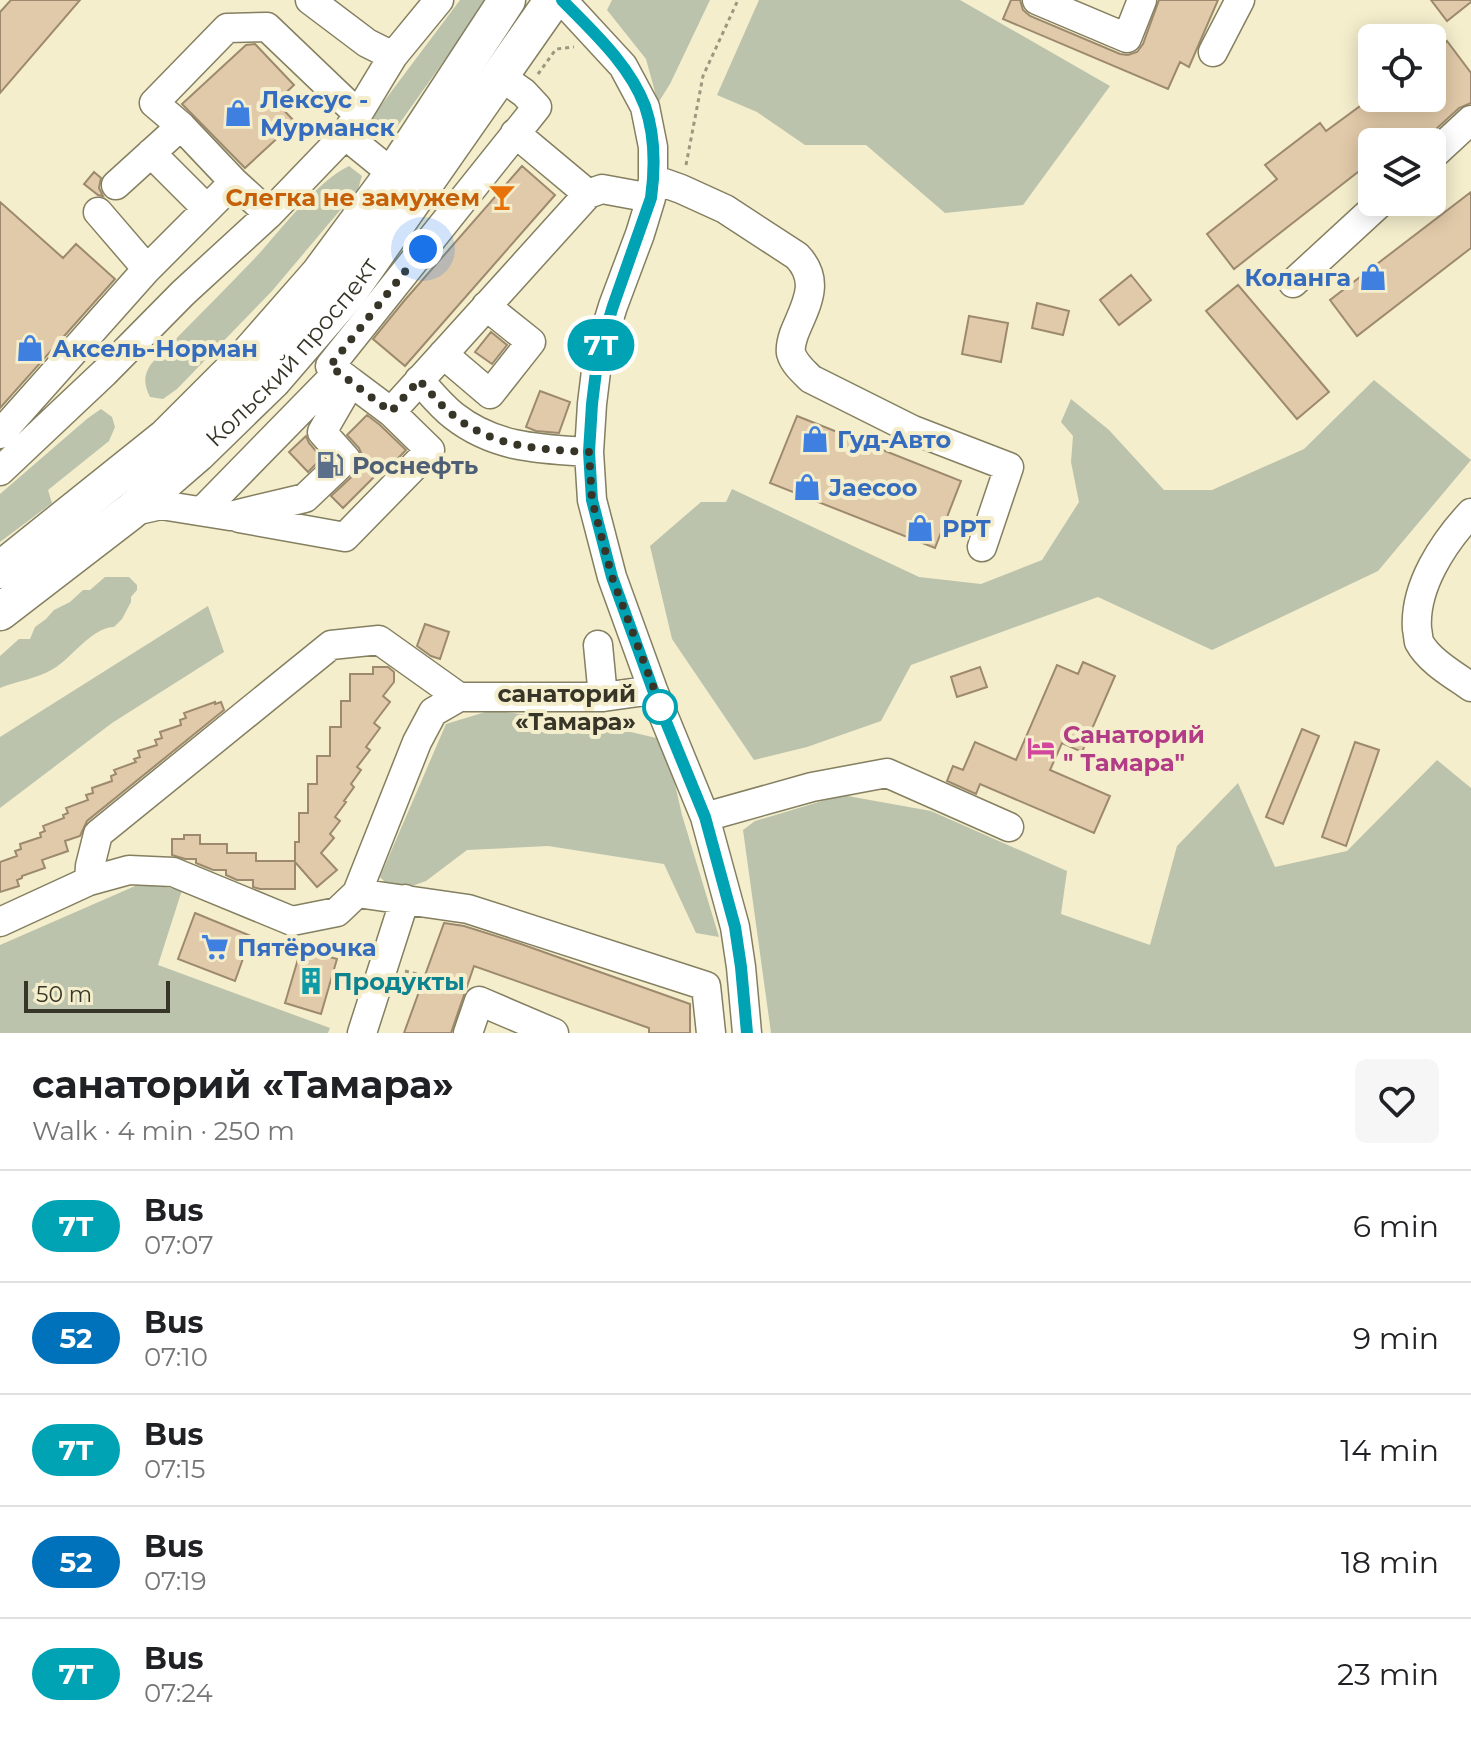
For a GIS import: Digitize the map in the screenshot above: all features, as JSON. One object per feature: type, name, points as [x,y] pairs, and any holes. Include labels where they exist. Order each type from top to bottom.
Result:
[{"type":"main road","name":"Кольский проспект","points":[[0,570],[166,437],[247,356],[319,274],[393,174],[507,0]]},
{"type":"main road","name":"Кольский проспект","points":[[0,612],[130,512],[197,454],[273,380],[330,366],[349,292],[512,85],[553,0]]},
{"type":"street","points":[[310,0],[367,43],[393,56]]},
{"type":"street","points":[[0,471],[269,214],[351,124],[393,56],[439,0]]},
{"type":"street","points":[[562,0],[623,66],[645,107],[653,147],[652,189],[598,355],[589,452],[592,500],[612,577],[653,690],[705,817],[735,927],[747,1033]]},
{"type":"street","points":[[1037,0],[1127,38],[1142,0]]},
{"type":"street","points":[[1213,52],[1240,0]]},
{"type":"street","points":[[269,214],[154,103],[227,28],[267,27],[393,174]]},
{"type":"street","points":[[202,511],[330,366],[537,107],[512,85]]},
{"type":"street","points":[[1446,143],[1471,120]]},
{"type":"street","points":[[116,185],[181,126]]},
{"type":"street","points":[[515,133],[588,194]]},
{"type":"street","points":[[151,153],[207,209]]},
{"type":"street","points":[[0,434],[147,269],[234,182]]},
{"type":"street","points":[[391,412],[588,194],[602,189],[681,189],[725,209],[806,265],[811,276],[810,289],[792,340],[791,352],[802,371],[811,379],[913,430],[1009,467],[982,547]]},
{"type":"street","points":[[98,212],[147,269]]},
{"type":"street","points":[[1293,283],[1366,216]]},
{"type":"street","points":[[443,354],[490,394],[531,342],[486,306]]},
{"type":"street","points":[[130,512],[161,505],[345,537],[430,450],[391,412],[330,366]]},
{"type":"street","points":[[230,516],[305,498],[346,459],[322,432],[330,366]]},
{"type":"street","points":[[419,380],[452,415],[498,441],[527,447],[589,452]]},
{"type":"street","points":[[1471,513],[1455,530],[1423,586],[1416,613],[1418,640],[1429,654],[1471,687]]},
{"type":"street","points":[[89,881],[98,834],[331,645],[379,640],[459,697]]},
{"type":"street","points":[[598,645],[603,697]]},
{"type":"street","points":[[0,922],[89,881],[129,870],[173,872],[292,921],[337,912],[357,893],[411,755],[433,712],[459,697],[603,697],[653,690]]},
{"type":"street","points":[[705,817],[812,787],[887,773],[1009,827]]},
{"type":"street","points":[[357,893],[468,909],[706,986],[711,1033]]},
{"type":"street","points":[[362,1033],[405,899]]},
{"type":"street","points":[[468,1033],[479,1001],[554,1033]]},
{"type":"path","points":[[681,189],[703,76],[738,0]]},
{"type":"green space","points":[[460,0],[487,0],[397,127],[383,137],[374,133],[370,120]]},
{"type":"green space","points":[[612,0],[710,0],[658,103],[646,59],[607,10]]},
{"type":"green space","points":[[759,0],[960,0],[1110,86],[1023,205],[945,213],[866,145],[805,145],[757,112],[717,95]]},
{"type":"green space","points":[[349,166],[362,176],[358,189],[272,291],[177,389],[163,399],[150,397],[145,380],[151,364],[256,257],[312,194]]},
{"type":"green space","points":[[1374,380],[1471,460],[1378,571],[1212,650],[1098,597],[911,665],[881,721],[807,747],[754,760],[672,639],[650,546],[701,502],[726,502],[732,489],[919,577],[981,584],[1042,560],[1079,502],[1071,462],[1073,436],[1061,422],[1071,399],[1109,430],[1164,490],[1212,490],[1304,449]]},
{"type":"green space","points":[[101,409],[112,417],[115,427],[109,441],[48,490],[52,503],[0,542],[0,494]]},
{"type":"green space","points":[[105,577],[129,577],[137,585],[122,619],[114,627],[98,632],[53,669],[0,688],[0,656],[19,639],[30,639],[35,627],[54,610],[70,602],[83,590],[90,590]]},
{"type":"green space","points":[[208,606],[224,652],[112,723],[0,808],[0,737]]},
{"type":"green space","points":[[492,710],[605,726],[665,740],[682,815],[719,937],[696,933],[664,864],[548,846],[467,850],[426,881],[395,892],[380,877],[446,724]]},
{"type":"green space","points":[[1437,760],[1471,788],[1471,1033],[771,1033],[743,830],[755,821],[842,795],[931,811],[1067,871],[1061,914],[1150,945],[1177,846],[1238,783],[1275,867],[1347,851]]},
{"type":"green space","points":[[142,883],[182,890],[158,965],[330,1028],[328,1033],[0,1033],[0,945]]},
{"type":"building","points":[[11,0],[80,0],[0,93],[0,12]]},
{"type":"building","points":[[1011,0],[1020,0],[1023,10],[1030,16],[1128,55],[1137,52],[1143,44],[1159,0],[1218,0],[1189,67],[1180,62],[1168,89],[1003,19]]},
{"type":"building","points":[[1431,0],[1471,0],[1471,2],[1447,21]]},
{"type":"building","points":[[1446,42],[1471,73],[1471,103],[1459,108],[1437,128],[1358,128],[1358,172],[1234,269],[1207,234],[1277,179],[1265,165],[1320,123],[1326,131],[1358,108],[1358,112],[1446,112]]},
{"type":"building","name":"Лексус - Мурманск","points":[[255,44],[294,85],[276,102],[295,122],[245,168],[182,104],[246,45]]},
{"type":"building","points":[[522,166],[555,195],[405,366],[373,339]]},
{"type":"building","points":[[94,172],[101,178],[99,188],[103,196],[84,184]]},
{"type":"building","points":[[1471,192],[1471,248],[1357,336],[1330,300],[1440,216],[1446,216],[1446,211]]},
{"type":"building","name":"Аксель-Норман","points":[[0,202],[63,258],[76,244],[115,279],[0,408]]},
{"type":"building","points":[[1131,275],[1151,300],[1119,325],[1100,300]]},
{"type":"building","points":[[1238,285],[1329,392],[1297,419],[1206,311]]},
{"type":"building","points":[[1037,303],[1069,311],[1063,335],[1032,328]]},
{"type":"building","points":[[969,316],[1008,323],[1001,362],[962,354]]},
{"type":"building","points":[[491,332],[507,345],[492,364],[475,352]]},
{"type":"building","points":[[540,391],[570,402],[559,433],[526,427]]},
{"type":"building","points":[[367,415],[406,450],[343,508],[331,496],[358,471],[362,463],[359,448],[347,435]]},
{"type":"building","points":[[797,416],[961,481],[935,548],[770,483]]},
{"type":"building","points":[[306,436],[322,458],[308,472],[289,452]]},
{"type":"building","points":[[425,624],[449,632],[440,659],[417,646]]},
{"type":"building","name":"Санаторий \" Тамара\"","points":[[1083,662],[1115,676],[1082,752],[1062,743],[1050,770],[1110,796],[1094,833],[980,784],[976,794],[947,781],[953,766],[963,770],[975,742],[1016,760],[1057,665],[1078,674]]},
{"type":"building","points":[[373,667],[388,667],[394,672],[394,682],[383,696],[390,702],[374,723],[380,728],[366,747],[370,750],[357,767],[361,770],[351,784],[354,787],[335,817],[340,821],[330,834],[334,838],[321,853],[337,870],[317,887],[295,862],[295,889],[260,889],[253,887],[253,880],[237,880],[226,875],[226,870],[213,870],[196,863],[196,859],[172,855],[172,839],[200,835],[200,844],[227,844],[227,853],[256,853],[256,861],[295,861],[295,842],[299,842],[299,813],[308,813],[308,784],[317,784],[317,756],[330,756],[330,727],[341,727],[341,701],[350,701],[350,674],[373,674]]},
{"type":"building","points":[[980,667],[987,687],[957,697],[951,677]]},
{"type":"building","points":[[221,702],[224,710],[87,821],[80,836],[65,841],[68,851],[42,860],[45,868],[22,876],[17,880],[19,886],[0,892],[0,862],[17,856],[15,851],[21,849],[20,844],[41,837],[40,833],[45,831],[43,826],[64,818],[63,815],[68,813],[66,808],[88,800],[86,795],[93,793],[92,788],[112,781],[111,776],[116,774],[114,770],[136,762],[134,759],[140,757],[138,751],[157,745],[155,740],[162,738],[160,732],[181,725],[180,720],[186,718],[184,713]]},
{"type":"building","points":[[1302,729],[1319,736],[1283,824],[1266,817]]},
{"type":"building","points":[[1355,742],[1379,750],[1346,846],[1322,837]]},
{"type":"building","name":"Пятёрочка","points":[[195,913],[251,936],[235,981],[178,959]]},
{"type":"building","points":[[444,923],[521,944],[690,1004],[690,1033],[649,1033],[649,1028],[474,966],[451,1033],[404,1033]]},
{"type":"building","name":"Продукты","points":[[301,949],[337,959],[321,1014],[285,1003]]},
{"type":"bus line","name":"7Т","points":[[562,0],[623,66],[645,107],[653,147],[651,198],[598,355],[589,452],[592,500],[612,577],[653,690],[705,817],[735,927],[747,1033]]},
{"type":"place","name":"Лексус - Мурманск","points":[[238,113]]},
{"type":"place","name":"Слегка не замужем","points":[[502,197]]},
{"type":"place","name":"Коланга","points":[[1373,277]]},
{"type":"place","name":"Аксель-Норман","points":[[30,348]]},
{"type":"place","name":"Гуд-Авто","points":[[815,439]]},
{"type":"place","name":"Роснефть","points":[[330,465]]},
{"type":"place","name":"Jaecoo","points":[[807,487]]},
{"type":"place","name":"РРТ","points":[[920,528]]},
{"type":"place","name":"санаторий «Тамара»","points":[[660,707]]},
{"type":"place","name":"Санаторий \" Тамара\"","points":[[1041,748]]},
{"type":"place","name":"Пятёрочка","points":[[215,947]]},
{"type":"place","name":"Продукты","points":[[311,981]]},
{"type":"route","points":[[423,249],[330,366],[391,412],[419,380],[452,415],[498,441],[527,447],[589,452],[592,500],[612,577],[663,713],[660,707]]}]
